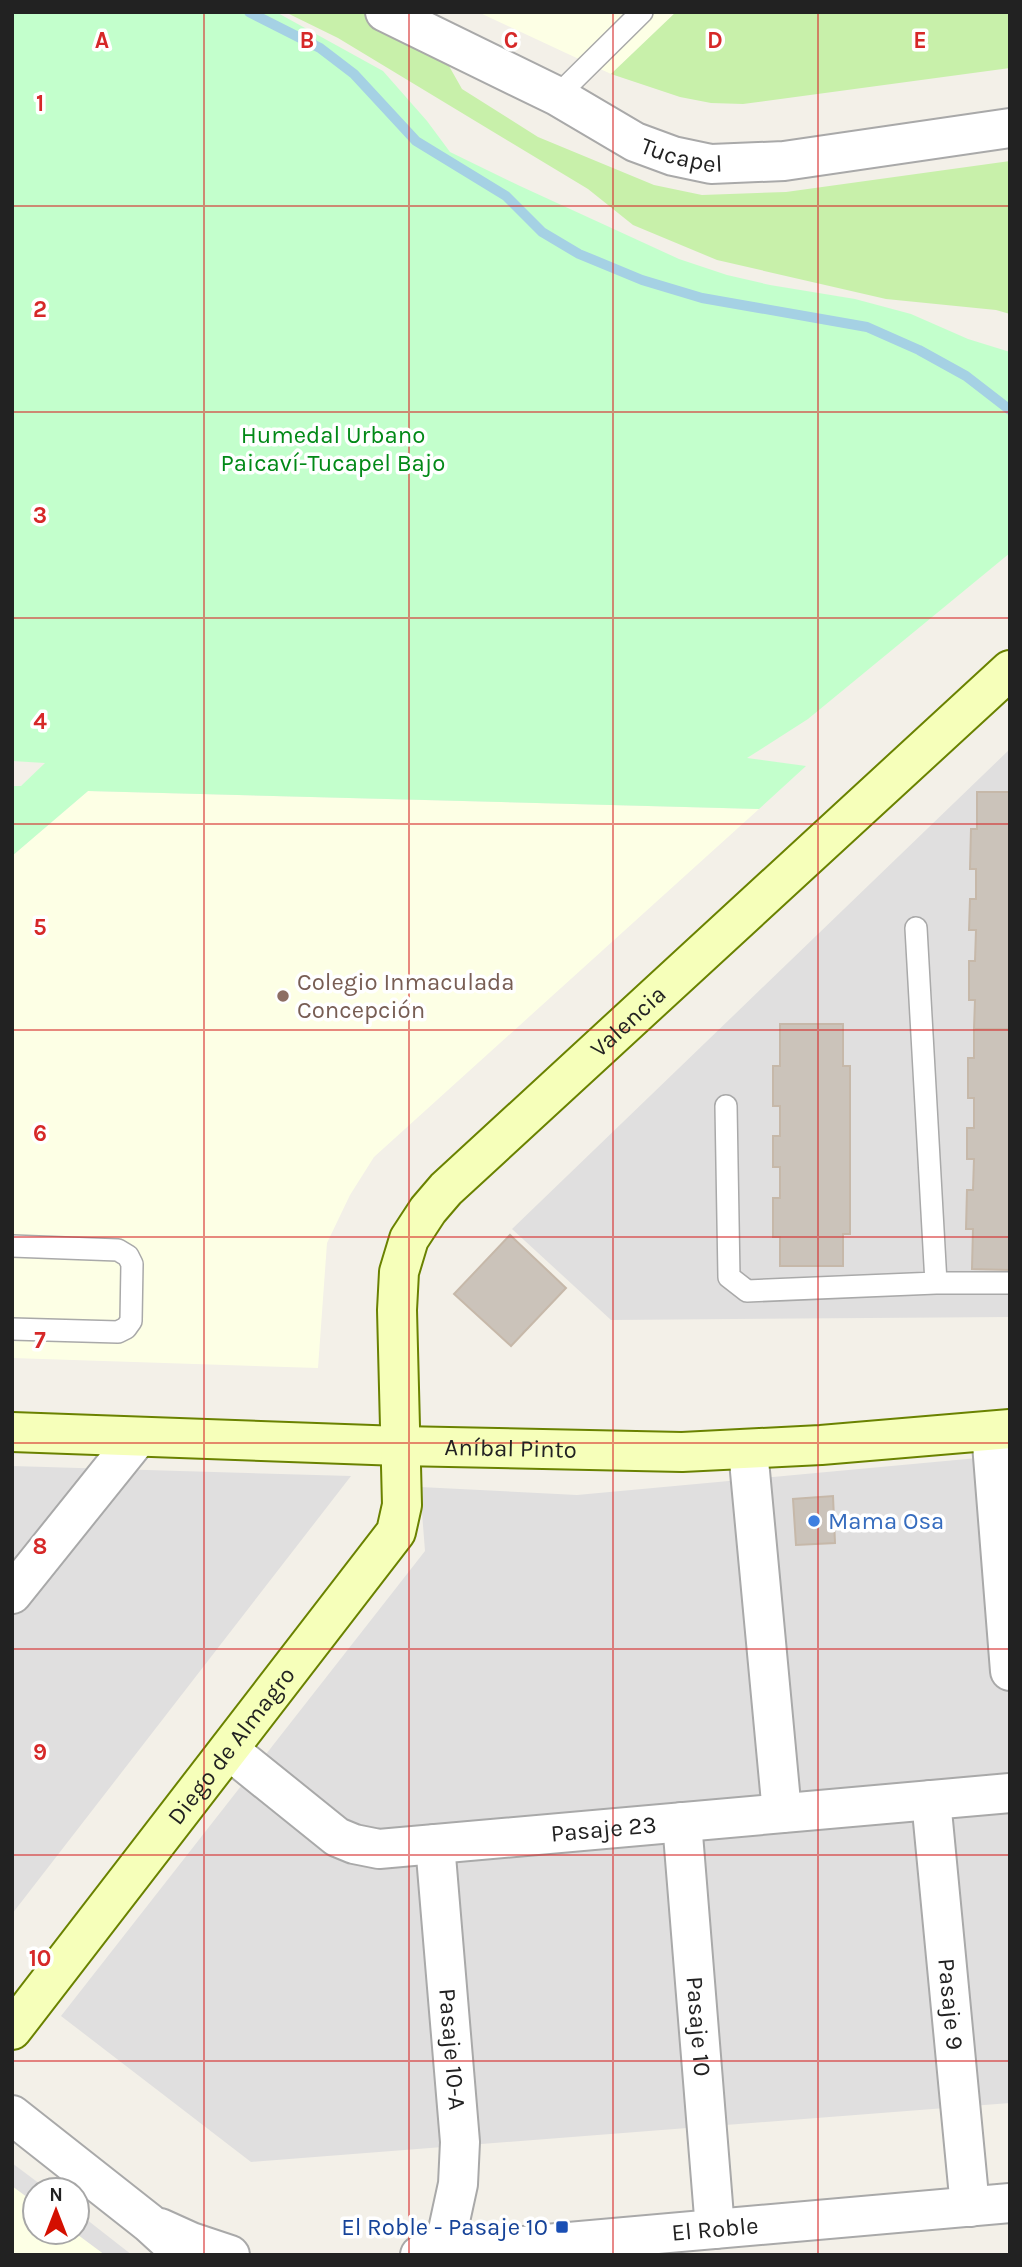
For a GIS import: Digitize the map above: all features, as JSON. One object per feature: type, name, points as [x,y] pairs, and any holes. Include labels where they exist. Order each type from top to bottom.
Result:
[{"type":"street","name":"Tucapel","points":[[385,12],[557,96],[635,142],[673,156],[711,164],[784,161],[1010,128]]},
{"type":"street","name":"Valencia","points":[[400,1446],[397,1310],[399,1272],[409,1239],[428,1210],[456,1179],[1005,683]]},
{"type":"street","name":"Aníbal Pinto","points":[[12,1432],[400,1446],[682,1452],[748,1450],[1000,1430]]},
{"type":"street","points":[[1000,1430],[1010,1671]]},
{"type":"street","points":[[12,1594],[138,1437]]},
{"type":"street","name":"Diego de Almagro","points":[[15,2020],[229,1750],[396,1532],[402,1505],[400,1446]]},
{"type":"street","points":[[748,1450],[782,1813]]},
{"type":"street","name":"Pasaje 23","points":[[229,1750],[337,1837],[379,1849],[1010,1793]]},
{"type":"street","name":"Pasaje 9","points":[[931,1800],[970,2207]]},
{"type":"street","name":"Pasaje 10","points":[[682,1822],[715,2229]]},
{"type":"street","name":"Pasaje 10-A","points":[[432,2254],[458,2184],[460,2142],[435,1844]]},
{"type":"street","points":[[12,2115],[149,2223],[184,2255]]},
{"type":"street","name":"El Roble","points":[[432,2254],[1010,2203]]},
{"type":"street","points":[[149,2223],[191,2242],[230,2255]]},
{"type":"lane","points":[[557,96],[642,12]]},
{"type":"lane","points":[[916,928],[936,1283]]},
{"type":"lane","points":[[726,1106],[729,1277],[736,1285],[747,1291],[936,1283],[1010,1283]]},
{"type":"lane","points":[[12,1246],[118,1250],[128,1256],[132,1264],[131,1321],[126,1328],[118,1332],[12,1329]]},
{"type":"shaded area","points":[[478,12],[676,12],[611,74]]},
{"type":"shaded area","points":[[1010,749],[1010,1317],[611,1320],[512,1229]]},
{"type":"shaded area","name":"Colegio Inmaculada Concepción","points":[[88,791],[759,809],[374,1157],[350,1195],[327,1243],[318,1368],[12,1358],[12,856]]},
{"type":"shaded area","points":[[1010,1455],[1010,2103],[251,2162],[61,2016],[425,1551],[420,1487],[577,1495]]},
{"type":"shaded area","points":[[12,1466],[351,1476],[12,1914]]},
{"type":"shaded area","points":[[12,2163],[29,2176],[21,2176],[21,2246],[91,2246],[91,2223],[132,2255],[12,2255]]},
{"type":"shaded area","points":[[12,2186],[21,2193],[21,2246],[91,2245],[105,2255],[12,2255]]},
{"type":"green space","name":"Humedal Urbano Paicaví-Tucapel Bajo","points":[[12,12],[276,12],[383,71],[450,152],[520,186],[679,259],[727,275],[855,299],[911,314],[968,339],[1010,352],[1010,553],[808,719],[747,758],[806,766],[759,809],[88,791],[12,856],[12,786],[21,786],[45,763],[12,761]]},
{"type":"green space","points":[[285,12],[366,12],[404,34],[449,66],[462,89],[538,137],[654,185],[702,195],[786,192],[1010,161],[1010,314],[996,310],[886,299],[717,260],[633,225],[588,189],[338,38]]},
{"type":"green space","points":[[676,12],[1010,12],[1010,68],[743,104],[711,103],[680,97],[611,74]]},
{"type":"building","points":[[977,792],[1010,792],[1010,1029],[974,1029],[975,1000],[969,1000],[969,961],[975,961],[976,930],[969,930],[970,899],[976,899],[976,869],[970,869],[971,829],[977,829]]},
{"type":"building","points":[[780,1024],[843,1024],[843,1066],[850,1066],[850,1234],[843,1234],[843,1266],[780,1266],[780,1237],[773,1237],[773,1198],[780,1198],[780,1167],[773,1167],[773,1136],[780,1136],[780,1106],[773,1106],[773,1066],[780,1066]]},
{"type":"building","points":[[974,1029],[1010,1029],[1010,1270],[972,1269],[973,1229],[966,1229],[967,1190],[973,1190],[974,1159],[967,1159],[967,1128],[974,1128],[974,1098],[968,1098],[968,1058],[974,1058]]},
{"type":"building","points":[[510,1235],[566,1288],[511,1346],[454,1294]]},
{"type":"building","name":"Mama Osa","points":[[833,1496],[835,1543],[796,1545],[793,1499]]},
{"type":"waterway","points":[[249,12],[320,48],[354,74],[416,141],[506,196],[542,232],[579,254],[642,280],[702,298],[867,327],[919,350],[966,376],[1010,410]]},
{"type":"place","name":"Colegio Inmaculada Concepción","points":[[283,996]]},
{"type":"place","name":"Mama Osa","points":[[814,1521]]},
{"type":"place","name":"El Roble - Pasaje 10","points":[[562,2227]]}]
